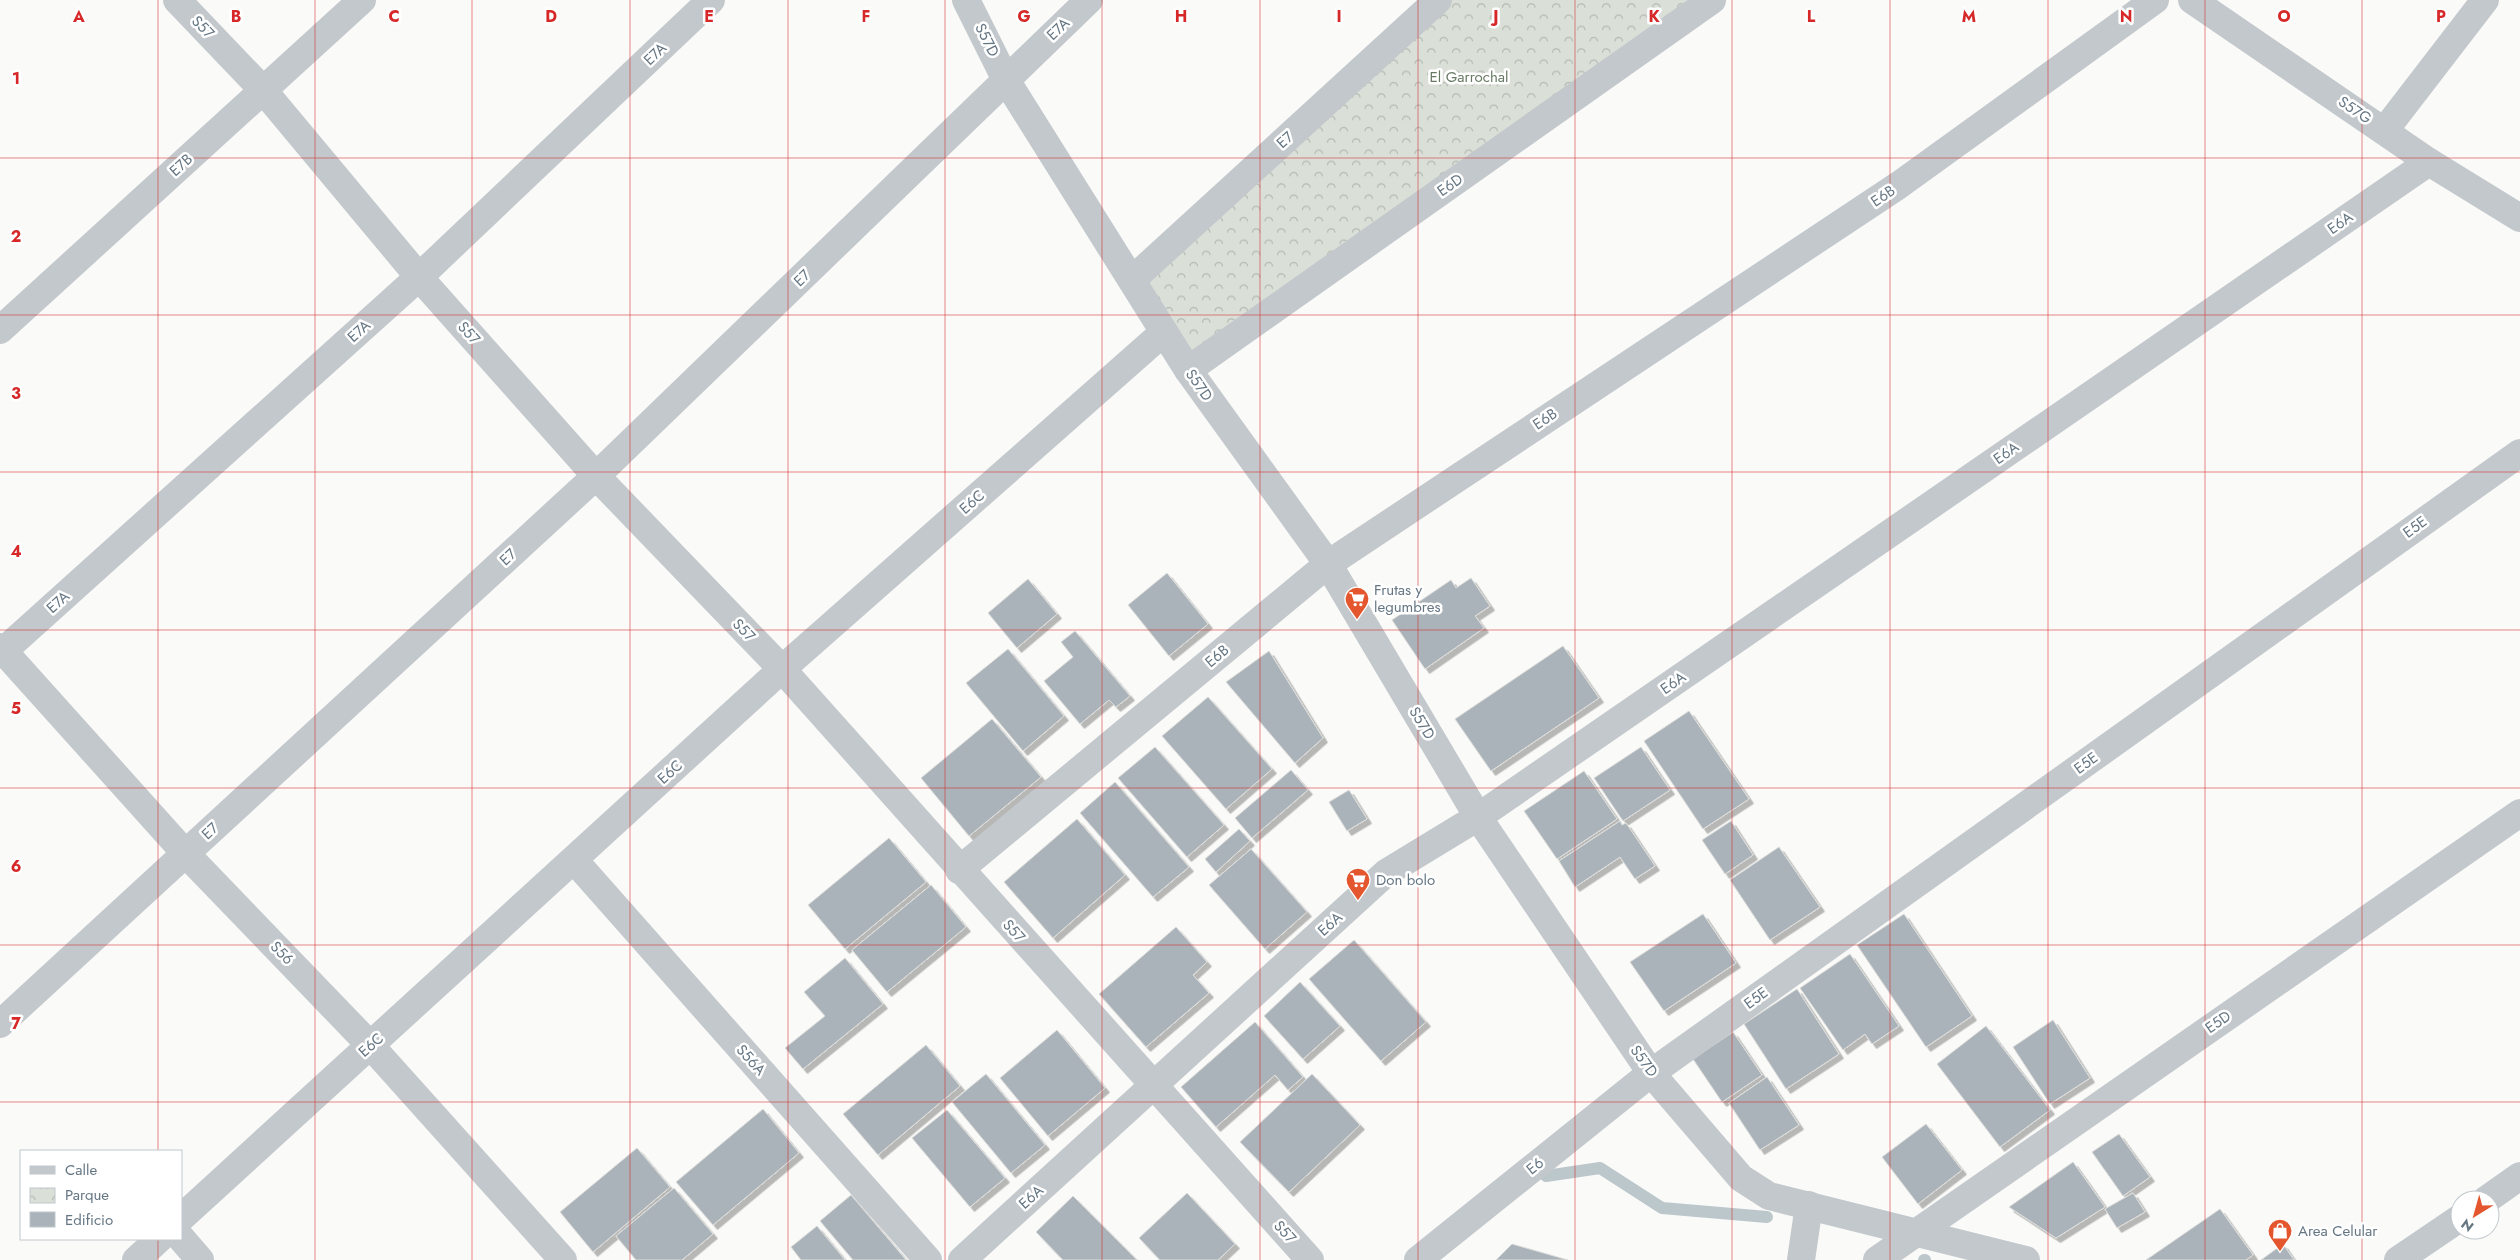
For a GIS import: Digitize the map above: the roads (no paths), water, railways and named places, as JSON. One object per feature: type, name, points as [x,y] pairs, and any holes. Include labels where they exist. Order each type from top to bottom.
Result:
[{"type":"street","name":"S57","points":[[177,0],[264,90],[419,277],[596,476],[782,670],[1310,1260]]},
{"type":"street","name":"E7B","points":[[0,330],[362,0]]},
{"type":"street","name":"E7A","points":[[1,650],[419,277],[711,0]]},
{"type":"street","name":"S57D","points":[[966,0],[1006,80],[1188,370],[1328,564],[1478,817],[1651,1073],[1741,1178],[1769,1196],[2026,1260]]},
{"type":"street","name":"E7A","points":[[1006,80],[1088,0]]},
{"type":"street","name":"E7","points":[[1133,280],[1438,0]]},
{"type":"street","name":"E6D","points":[[1188,370],[1712,0]]},
{"type":"street","name":"E6B","points":[[960,870],[1328,564],[1898,185],[2155,0]]},
{"type":"street","name":"S57G","points":[[2192,0],[2385,130],[2429,162],[2520,218]]},
{"type":"street","points":[[2385,130],[2485,0]]},
{"type":"street","name":"E7","points":[[0,1024],[596,476],[1006,80]]},
{"type":"street","name":"E6A","points":[[962,1260],[1386,873],[1478,817],[2429,162]]},
{"type":"street","name":"E6C","points":[[182,1217],[782,670],[1164,332]]},
{"type":"street","name":"E5E","points":[[1651,1073],[2520,453]]},
{"type":"street","name":"S56","points":[[1,650],[186,854],[370,1045],[563,1260]]},
{"type":"street","name":"E5D","points":[[1916,1232],[2520,813]]},
{"type":"street","name":"S56A","points":[[574,860],[928,1260]]},
{"type":"street","name":"E6","points":[[1418,1260],[1651,1073]]},
{"type":"street","points":[[2500,1190],[2520,1176]]},
{"type":"street","points":[[1801,1260],[1809,1205]]},
{"type":"street","points":[[2398,1260],[2450,1225]]},
{"type":"street","points":[[1877,1260],[1916,1232]]},
{"type":"street","points":[[182,1239],[200,1260]]},
{"type":"street","points":[[136,1260],[158,1240]]},
{"type":"waterway","points":[[1546,1176],[1600,1168],[1662,1208],[1767,1217]]},
{"type":"place","name":"Frutas y legumbres","points":[[1357,620]]},
{"type":"place","name":"Don bolo","points":[[1358,901]]},
{"type":"place","name":"Area Celular","points":[[2280,1252]]},
{"type":"park label","name":"El Garrochal","points":[[1469,77]]}]
